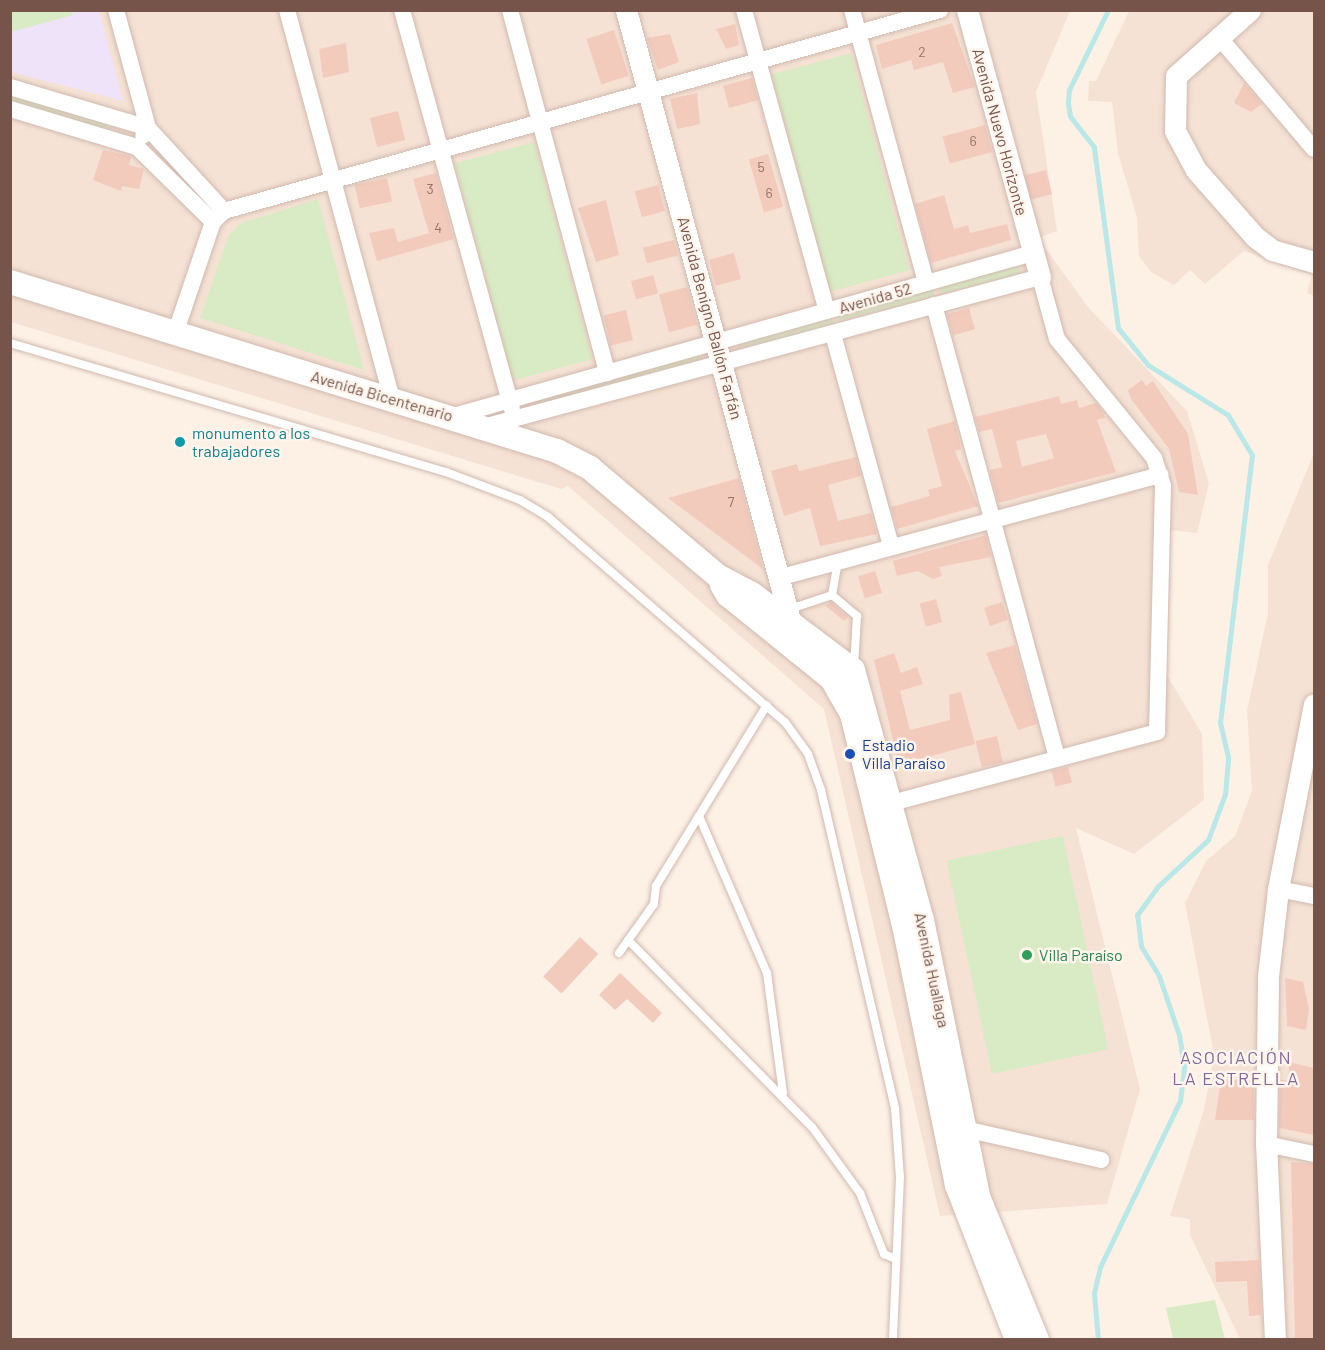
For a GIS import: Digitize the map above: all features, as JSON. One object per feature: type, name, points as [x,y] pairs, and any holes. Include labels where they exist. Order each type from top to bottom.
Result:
[{"type":"main road","name":"Avenida Bicentenario","points":[[10,282],[450,417],[487,426],[518,429],[590,468],[718,576],[728,595],[793,627]]},
{"type":"main road","points":[[793,627],[853,670]]},
{"type":"main road","name":"Avenida Huallaga","points":[[793,627],[845,698],[922,920],[969,1225],[1017,1340]]},
{"type":"main road","name":"Avenida Huallaga","points":[[853,670],[883,805]]},
{"type":"main road","name":"Avenida Huallaga","points":[[955,1127],[979,1199],[1037,1340]]},
{"type":"street","points":[[116,10],[148,128],[219,217]]},
{"type":"street","points":[[286,10],[392,400]]},
{"type":"street","points":[[402,10],[518,429],[722,365],[1040,277],[1057,339],[1154,458],[1160,475],[1157,732],[1056,755],[883,805]]},
{"type":"street","points":[[510,10],[607,373]]},
{"type":"street","name":"Avenida Benigno Ballón Farfán","points":[[626,10],[782,578],[793,627]]},
{"type":"street","points":[[744,10],[827,311]]},
{"type":"street","points":[[852,10],[926,283]]},
{"type":"street","points":[[219,217],[332,178],[758,63],[940,10]]},
{"type":"street","name":"Avenida Nuevo Horizonte","points":[[966,10],[1040,277]]},
{"type":"street","points":[[1250,10],[1218,36],[1176,76],[1172,112],[1192,165],[1255,237],[1272,250],[1314,262]]},
{"type":"street","points":[[1218,36],[1314,149]]},
{"type":"street","points":[[10,87],[148,128]]},
{"type":"street","points":[[10,109],[137,147],[219,217]]},
{"type":"street","points":[[137,147],[148,128]]},
{"type":"street","points":[[175,334],[219,217]]},
{"type":"street","name":"Avenida 52","points":[[450,417],[1034,254]]},
{"type":"street","points":[[934,305],[1056,755]]},
{"type":"street","points":[[832,334],[891,546]]},
{"type":"street","points":[[782,578],[992,517],[1160,475]]},
{"type":"street","points":[[1275,1340],[1266,1144],[1268,976],[1278,889],[1314,704]]},
{"type":"street","points":[[1278,889],[1314,896]]},
{"type":"street","points":[[955,1127],[1101,1160]]},
{"type":"street","points":[[1266,1144],[1314,1154]]},
{"type":"lane","points":[[10,343],[511,496],[548,517],[767,705],[808,754],[855,923],[895,1108],[896,1259],[893,1340]]},
{"type":"lane","points":[[793,627],[832,595],[838,562]]},
{"type":"lane","points":[[832,595],[858,616],[853,670]]},
{"type":"lane","points":[[619,953],[654,904],[656,886],[767,705]]},
{"type":"lane","points":[[699,816],[767,973],[783,1093]]},
{"type":"lane","points":[[628,940],[783,1093],[838,1158],[860,1193],[884,1254],[896,1259]]},
{"type":"shaded area","points":[[10,11],[1070,11],[1036,92],[1057,231],[1038,238],[1088,307],[1187,411],[1209,483],[1197,533],[1171,530],[1167,675],[1202,734],[1204,800],[1134,854],[1076,828],[1140,1089],[1107,1204],[940,1216],[824,709],[568,486],[561,489],[11,322]]},
{"type":"shaded area","points":[[10,11],[99,11],[123,101],[11,72]]},
{"type":"shaded area","points":[[1129,11],[1314,11],[1314,296],[1307,293],[1312,275],[1244,251],[1205,284],[1190,270],[1174,285],[1151,272],[1139,256],[1137,218],[1118,153],[1112,102],[1088,101],[1089,81],[1096,81]]},
{"type":"shaded area","points":[[1314,453],[1314,1339],[1240,1339],[1190,1235],[1190,1219],[1170,1216],[1204,1110],[1214,1055],[1185,903],[1206,861],[1235,836],[1252,791],[1247,711],[1268,613],[1268,565]]},
{"type":"green space","points":[[11,10],[72,11],[73,15],[11,32]]},
{"type":"green space","points":[[851,53],[909,270],[830,292],[772,74]]},
{"type":"green space","points":[[10,94],[108,124],[105,131],[10,102]]},
{"type":"green space","points":[[534,142],[592,359],[513,381],[455,163]]},
{"type":"green space","points":[[318,199],[364,370],[200,318],[228,236],[241,223]]},
{"type":"green space","points":[[1019,266],[1021,274],[940,294],[938,286]]},
{"type":"green space","points":[[933,289],[935,297],[839,321],[837,313]]},
{"type":"green space","points":[[832,317],[834,325],[742,348],[740,340]]},
{"type":"green space","points":[[699,355],[701,363],[537,404],[535,396]]},
{"type":"green space","name":"Villa Paraíso","points":[[1063,836],[1108,1049],[992,1074],[947,861]]},
{"type":"green space","points":[[1215,1300],[1225,1339],[1173,1339],[1166,1308]]},
{"type":"building","points":[[952,23],[975,87],[953,93],[943,62],[914,70],[911,60],[882,69],[876,45]]},
{"type":"building","points":[[735,24],[739,45],[726,49],[716,29]]},
{"type":"building","points":[[614,30],[629,76],[601,85],[586,39]]},
{"type":"building","points":[[670,34],[679,62],[658,70],[647,38]]},
{"type":"building","points":[[346,43],[349,72],[323,78],[319,49]]},
{"type":"building","points":[[752,78],[758,100],[729,108],[723,86]]},
{"type":"building","points":[[1244,83],[1262,104],[1251,112],[1234,103]]},
{"type":"building","points":[[697,93],[700,124],[677,129],[670,99]]},
{"type":"building","points":[[398,111],[405,140],[377,147],[370,118]]},
{"type":"building","points":[[985,125],[992,152],[950,163],[942,136]]},
{"type":"building","points":[[103,150],[131,156],[129,165],[144,169],[139,189],[122,186],[121,191],[93,180]]},
{"type":"building","points":[[768,154],[783,207],[764,212],[749,160]]},
{"type":"building","points":[[1046,170],[1052,194],[1031,200],[1025,175]]},
{"type":"building","points":[[436,173],[454,239],[377,261],[369,233],[394,228],[398,242],[429,233],[413,179]]},
{"type":"building","points":[[387,178],[392,201],[360,208],[355,185]]},
{"type":"building","points":[[658,185],[665,211],[642,217],[635,191]]},
{"type":"building","points":[[944,195],[954,229],[968,225],[970,233],[1007,224],[1011,240],[931,263],[915,204]]},
{"type":"building","points":[[606,200],[619,255],[596,262],[578,208]]},
{"type":"building","points":[[674,240],[678,256],[647,263],[643,248]]},
{"type":"building","points":[[734,253],[741,279],[716,286],[709,260]]},
{"type":"building","points":[[653,275],[658,293],[636,300],[631,281]]},
{"type":"building","points":[[687,287],[697,325],[669,332],[659,295]]},
{"type":"building","points":[[969,308],[975,329],[953,335],[947,314]]},
{"type":"building","points":[[626,310],[633,340],[611,345],[604,315]]},
{"type":"building","points":[[1142,380],[1146,386],[1153,381],[1188,434],[1198,495],[1179,492],[1169,449],[1131,399],[1128,390]]},
{"type":"building","points":[[1059,396],[1061,404],[1077,400],[1079,408],[1096,403],[1105,418],[1097,420],[1116,472],[998,503],[990,470],[1002,467],[992,429],[979,432],[975,417]],"holes":[[[1046,434],[1054,458],[1022,467],[1016,441]]]},
{"type":"building","points":[[955,421],[961,449],[955,451],[978,506],[897,529],[891,507],[930,496],[928,490],[942,486],[927,429]]},
{"type":"building","points":[[856,457],[861,476],[828,485],[838,521],[871,513],[877,534],[820,546],[810,508],[784,516],[771,471],[797,464],[799,471]]},
{"type":"building","points":[[739,478],[763,569],[668,498]]},
{"type":"building","points":[[986,535],[991,557],[939,567],[942,576],[933,579],[918,571],[897,576],[893,561]]},
{"type":"building","points":[[875,571],[882,593],[865,598],[858,577]]},
{"type":"building","points":[[936,599],[942,622],[926,627],[920,603]]},
{"type":"building","points":[[831,602],[848,617],[844,621],[826,606]]},
{"type":"building","points":[[1002,602],[1008,620],[990,626],[984,608]]},
{"type":"building","points":[[1015,645],[1037,724],[1018,730],[986,653]]},
{"type":"building","points":[[894,653],[901,673],[917,667],[923,684],[900,691],[910,730],[950,720],[949,695],[961,692],[975,744],[899,765],[874,660]]},
{"type":"building","points":[[997,736],[1003,762],[982,767],[976,741]]},
{"type":"building","points":[[1068,767],[1072,783],[1055,787],[1052,771]]},
{"type":"building","points":[[580,937],[598,954],[561,994],[543,976]]},
{"type":"building","points":[[620,973],[662,1013],[653,1023],[627,999],[615,1010],[599,995]]},
{"type":"building","points":[[1285,978],[1303,982],[1309,1009],[1306,1030],[1287,1026]]},
{"type":"building","points":[[1289,1062],[1314,1068],[1314,1135],[1279,1128],[1280,1080],[1289,1080]]},
{"type":"building","points":[[1221,1080],[1254,1080],[1254,1120],[1215,1120]]},
{"type":"building","points":[[1291,1162],[1314,1164],[1314,1340],[1295,1340]]},
{"type":"building","points":[[1259,1260],[1261,1315],[1249,1316],[1247,1281],[1216,1282],[1215,1262]]},
{"type":"waterway","points":[[1098,1340],[1094,1293],[1100,1267],[1180,1101],[1184,1066],[1179,1035],[1159,976],[1141,946],[1137,915],[1157,887],[1208,840],[1225,794],[1228,757],[1220,723],[1252,455],[1228,415],[1148,365],[1118,328],[1094,147],[1070,116],[1068,103],[1069,90],[1108,10]]},
{"type":"place","name":"monumento a los trabajadores","points":[[180,442]]},
{"type":"place","name":"Estadio Villa Paraíso","points":[[850,754]]},
{"type":"place","name":"Villa Paraíso","points":[[1027,955]]},
{"type":"district","name":"ASOCIACIÓN LA ESTRELLA","points":[[1236,1068]]}]
